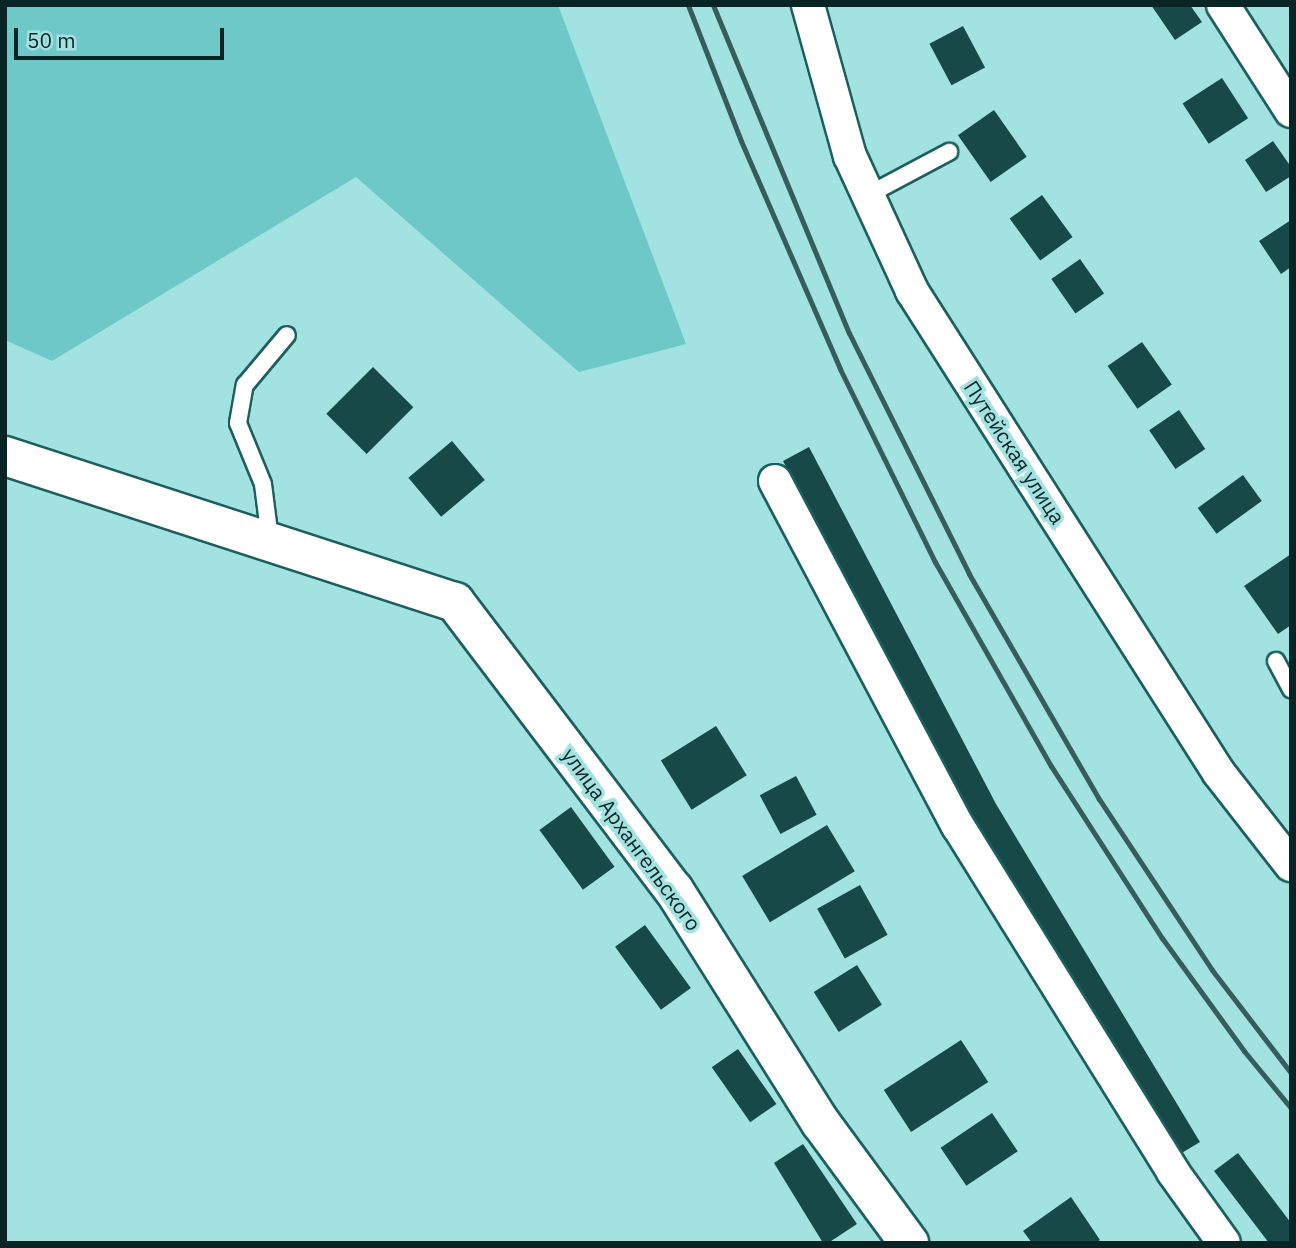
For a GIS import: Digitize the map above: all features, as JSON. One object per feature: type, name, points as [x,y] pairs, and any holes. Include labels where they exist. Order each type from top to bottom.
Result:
[{"type":"street","name":"Путейская улица","points":[[808,5],[850,156],[912,292],[1219,774],[1291,865]]},
{"type":"street","points":[[1223,5],[1291,111]]},
{"type":"street","name":"улица Архангельского","points":[[5,456],[455,601],[674,890],[821,1123],[909,1243]]},
{"type":"street","points":[[775,481],[958,826],[1173,1172],[1224,1243]]},
{"type":"lane","points":[[868,195],[948,152]]},
{"type":"lane","points":[[271,542],[263,484],[238,423],[245,385],[287,335]]},
{"type":"lane","points":[[1276,661],[1291,689]]},
{"type":"shaded area","points":[[5,5],[558,5],[686,344],[579,372],[356,177],[52,361],[5,340]]},
{"type":"building","points":[[1151,5],[1190,5],[1202,22],[1175,40]]},
{"type":"building","points":[[963,26],[985,67],[952,85],[929,44]]},
{"type":"building","points":[[1222,78],[1248,118],[1209,144],[1183,104]]},
{"type":"building","points":[[994,110],[1027,157],[991,182],[958,135]]},
{"type":"building","points":[[1273,141],[1291,167],[1291,176],[1266,192],[1245,160]]},
{"type":"building","points":[[1042,195],[1073,237],[1040,261],[1010,219]]},
{"type":"building","points":[[1291,220],[1291,267],[1281,274],[1259,241]]},
{"type":"building","points":[[1080,259],[1104,293],[1075,313],[1051,279]]},
{"type":"building","points":[[1142,342],[1172,385],[1137,409],[1108,366]]},
{"type":"building","points":[[373,367],[413,407],[367,454],[326,414]]},
{"type":"building","points":[[1179,410],[1205,449],[1175,469],[1149,430]]},
{"type":"building","points":[[452,441],[485,480],[441,517],[408,478]]},
{"type":"building","points":[[809,447],[996,804],[1200,1142],[1175,1157],[970,816],[783,461]]},
{"type":"building","points":[[1243,475],[1262,501],[1217,534],[1198,508]]},
{"type":"building","points":[[1291,554],[1291,625],[1278,634],[1244,586]]},
{"type":"building","points":[[716,726],[747,775],[692,810],[661,760]]},
{"type":"building","points":[[796,776],[817,815],[780,834],[760,795]]},
{"type":"building","points":[[571,807],[614,867],[583,890],[539,830]]},
{"type":"building","points":[[827,825],[855,871],[770,922],[742,876]]},
{"type":"building","points":[[860,885],[888,935],[845,959],[817,909]]},
{"type":"building","points":[[645,925],[691,988],[661,1010],[615,947]]},
{"type":"building","points":[[857,965],[882,1005],[839,1032],[814,992]]},
{"type":"building","points":[[961,1040],[988,1082],[911,1132],[884,1090]]},
{"type":"building","points":[[738,1049],[776,1104],[750,1122],[712,1067]]},
{"type":"building","points":[[992,1113],[1018,1151],[966,1186],[941,1148]]},
{"type":"building","points":[[803,1144],[857,1224],[828,1243],[823,1243],[774,1163]]},
{"type":"building","points":[[1238,1153],[1291,1223],[1291,1243],[1269,1243],[1214,1171]]},
{"type":"building","points":[[1071,1197],[1100,1240],[1096,1243],[1032,1243],[1023,1231]]},
{"type":"railway","points":[[688,5],[741,141],[840,369],[935,562],[1051,766],[1162,938],[1244,1051],[1291,1108]]},
{"type":"railway","points":[[713,5],[849,333],[969,574],[1099,799],[1212,970],[1291,1073]]}]
